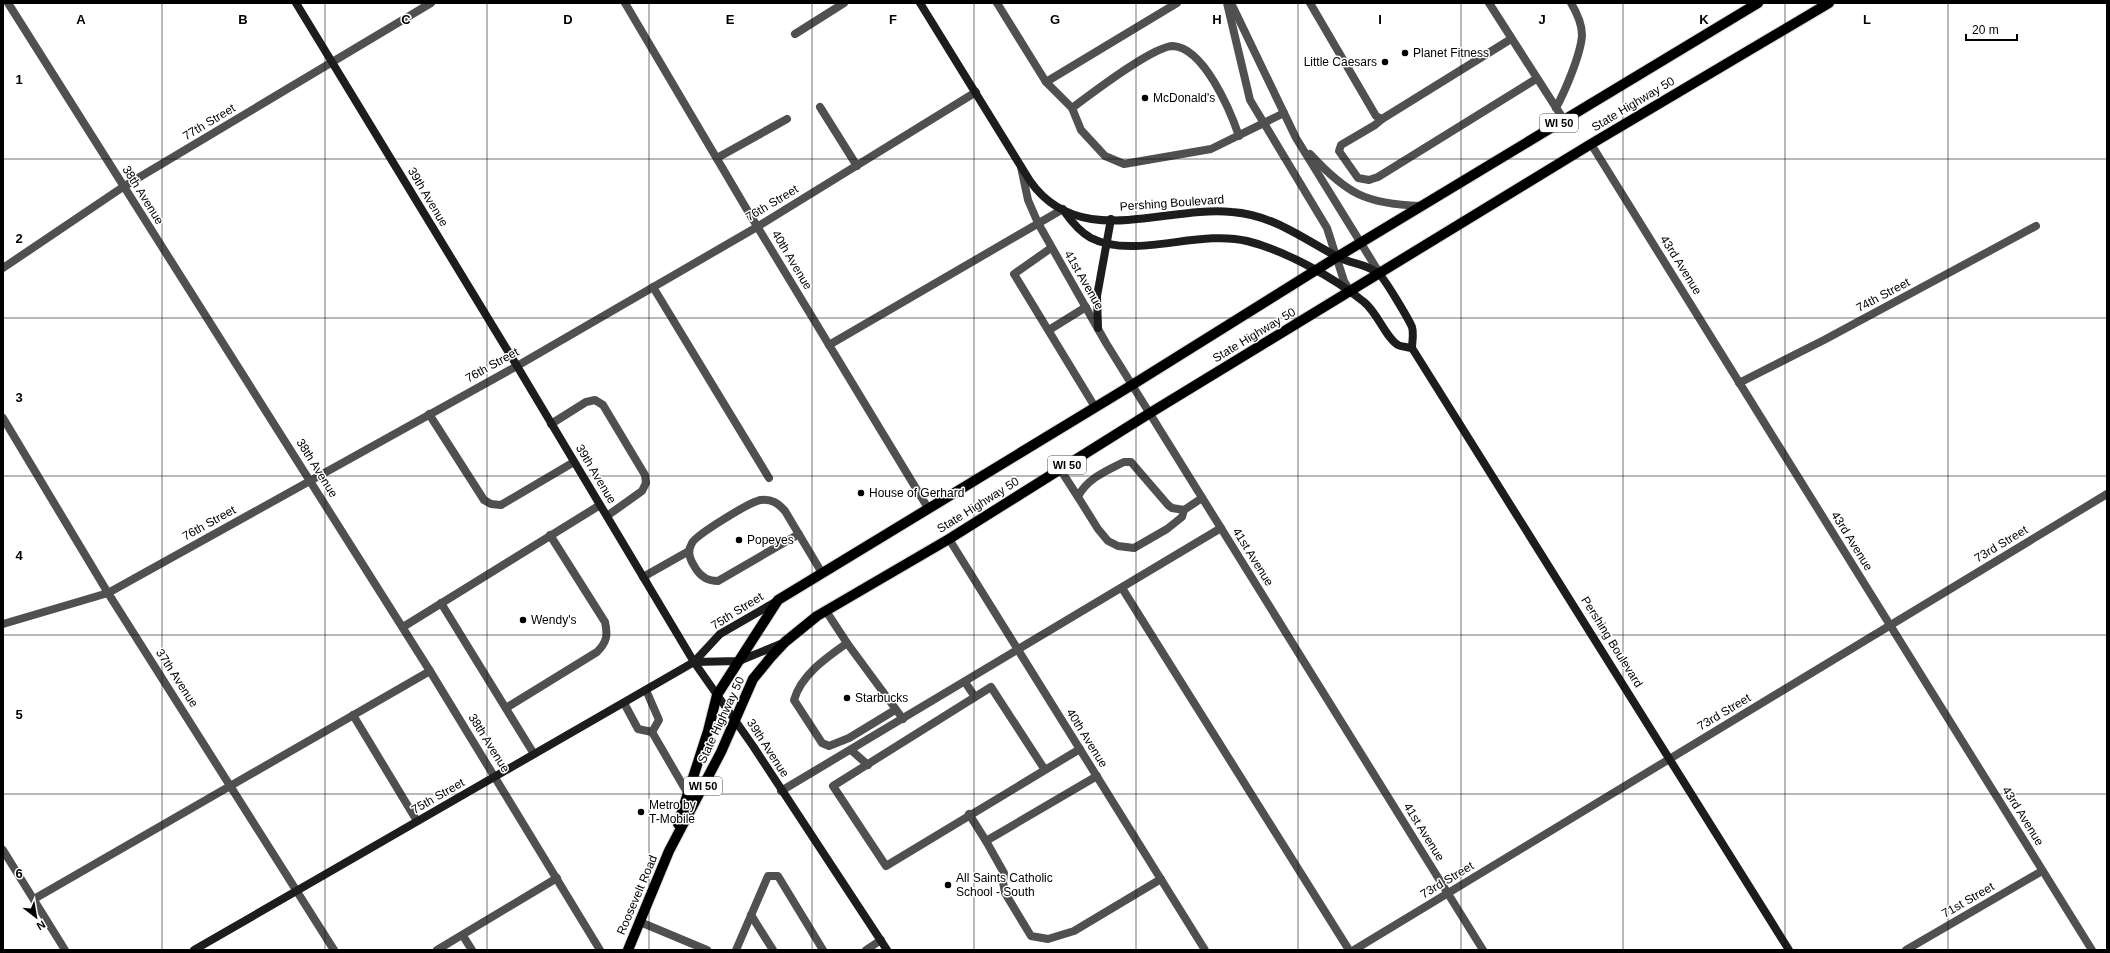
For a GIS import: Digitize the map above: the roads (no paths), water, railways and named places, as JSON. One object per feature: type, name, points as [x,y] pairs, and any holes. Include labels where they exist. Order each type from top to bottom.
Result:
[{"type":"main road","name":"State Highway 50","points":[[669,851],[708,731],[717,695],[778,600],[1132,385],[1420,206],[1758,3]]},
{"type":"main road","name":"State Highway 50","points":[[669,851],[721,752],[734,720],[754,679],[770,657],[785,642],[826,611],[949,539],[1150,413],[1591,144],[1829,3]]},
{"type":"main road","name":"Roosevelt Road","points":[[628,950],[669,851]]},
{"type":"street","name":"38th Avenue","points":[[8,3],[123,187],[403,627],[496,776],[600,950]]},
{"type":"street","name":"39th Avenue","points":[[296,3],[517,366],[694,662],[782,791],[887,950]]},
{"type":"street","name":"77th Street","points":[[3,268],[123,187],[431,3]]},
{"type":"street","name":"40th Avenue","points":[[625,3],[757,227],[928,508]]},
{"type":"street","points":[[795,34],[844,3]]},
{"type":"street","name":"Pershing Boulevard","points":[[920,3],[1021,167],[1042,194],[1063,210],[1085,234],[1107,243],[1124,245],[1210,237],[1233,238],[1275,250],[1315,270],[1350,292],[1369,306],[1395,343],[1412,348]]},
{"type":"street","points":[[997,3],[1046,82],[1072,108],[1081,130],[1105,156],[1124,164],[1211,148],[1239,136],[1284,113]]},
{"type":"street","points":[[1046,82],[1177,3]]},
{"type":"street","points":[[1227,3],[1248,94],[1263,123],[1327,228],[1344,281],[1350,292]]},
{"type":"street","points":[[1231,3],[1296,138],[1380,274]]},
{"type":"street","points":[[1310,3],[1376,116],[1382,119]]},
{"type":"street","points":[[1489,3],[1536,79],[1564,120]]},
{"type":"street","points":[[1556,108],[1566,88],[1582,35],[1579,19],[1571,3]]},
{"type":"street","points":[[1511,39],[1341,145],[1339,151],[1358,178],[1369,180],[1378,177],[1536,79]]},
{"type":"street","points":[[1072,108],[1108,81],[1154,53],[1172,46],[1187,50],[1198,59],[1231,114],[1239,136]]},
{"type":"street","name":"76th Street","points":[[3,624],[108,593],[310,479],[517,366],[654,287],[757,227],[976,92]]},
{"type":"street","points":[[820,106],[857,166]]},
{"type":"street","points":[[717,158],[787,119]]},
{"type":"street","points":[[1296,138],[1329,174],[1360,196],[1383,204],[1420,206]]},
{"type":"street","name":"43rd Avenue","points":[[1591,144],[2092,950]]},
{"type":"street","name":"41st Avenue","points":[[1021,167],[1028,200],[1038,223],[1098,328],[1483,950]]},
{"type":"street","points":[[829,345],[1038,223],[1063,210]]},
{"type":"street","name":"Pershing Boulevard","points":[[1063,210],[1078,216],[1142,220],[1216,211],[1240,212],[1282,225],[1337,257],[1362,264],[1380,274],[1411,326],[1412,348],[1790,950]]},
{"type":"street","points":[[1098,328],[1097,296],[1111,219]]},
{"type":"street","name":"74th Street","points":[[1739,383],[1831,336],[2036,226]]},
{"type":"street","points":[[1052,248],[1014,274],[1095,407]]},
{"type":"street","points":[[654,287],[769,478]]},
{"type":"street","points":[[1049,330],[1086,307]]},
{"type":"street","points":[[551,424],[586,402],[595,400],[603,405],[645,475],[646,483],[642,491],[607,516]]},
{"type":"street","points":[[429,414],[484,500],[491,504],[501,505],[574,462]]},
{"type":"street","name":"37th Avenue","points":[[3,418],[108,593],[231,785],[334,950]]},
{"type":"street","points":[[1078,497],[1081,490],[1089,482],[1124,462],[1131,462],[1168,505],[1172,508],[1184,510]]},
{"type":"street","points":[[1060,470],[1098,529],[1108,541],[1118,546],[1134,548],[1167,529],[1182,517],[1184,510],[1202,498]]},
{"type":"street","name":"73rd Street","points":[[1354,950],[2107,494]]},
{"type":"street","points":[[798,534],[718,580],[711,581],[698,573],[690,560],[689,551],[692,543],[699,535],[759,500],[769,500],[778,503],[785,511],[822,573]]},
{"type":"street","points":[[403,627],[600,504]]},
{"type":"street","points":[[782,791],[1221,528]]},
{"type":"street","points":[[506,708],[597,652],[604,645],[608,635],[605,622],[550,535]]},
{"type":"street","name":"40th Avenue","points":[[949,539],[1205,950]]},
{"type":"street","points":[[643,577],[689,551]]},
{"type":"street","points":[[1122,588],[1349,950]]},
{"type":"street","name":"75th Street","points":[[194,950],[694,662],[720,634],[778,600]]},
{"type":"street","points":[[441,603],[534,754]]},
{"type":"street","points":[[826,611],[847,643],[903,719]]},
{"type":"street","name":"75th Street","points":[[694,662],[739,661],[785,642]]},
{"type":"street","points":[[837,759],[829,746],[822,743],[794,700],[796,692],[816,667],[847,643]]},
{"type":"street","points":[[34,899],[430,671]]},
{"type":"street","points":[[965,682],[975,697]]},
{"type":"street","points":[[1045,770],[991,687],[833,786],[886,866],[969,814],[1045,770],[1080,749]]},
{"type":"street","points":[[646,690],[659,720],[652,732]]},
{"type":"street","points":[[624,703],[638,729],[652,732],[688,794]]},
{"type":"street","points":[[829,746],[849,738],[895,710]]},
{"type":"street","points":[[353,715],[417,821]]},
{"type":"street","points":[[851,750],[868,765]]},
{"type":"street","points":[[986,841],[1097,776]]},
{"type":"street","points":[[969,814],[1004,873],[1003,882],[1005,893],[1031,936],[1048,939],[1074,931],[1161,879]]},
{"type":"street","points":[[3,850],[65,950]]},
{"type":"street","name":"71st Street","points":[[1906,950],[2042,871]]},
{"type":"street","points":[[736,950],[768,876],[778,876],[823,950]]},
{"type":"street","points":[[437,950],[463,936],[557,878]]},
{"type":"street","points":[[751,915],[773,950]]},
{"type":"street","points":[[640,922],[707,950]]},
{"type":"street","points":[[463,936],[472,950]]},
{"type":"street","points":[[866,950],[881,940]]},
{"type":"place","name":"Planet Fitness","points":[[1405,53]]},
{"type":"place","name":"Little Caesars","points":[[1385,62]]},
{"type":"place","name":"McDonald's","points":[[1145,98]]},
{"type":"place","name":"House of Gerhard","points":[[861,493]]},
{"type":"place","name":"Popeyes","points":[[739,540]]},
{"type":"place","name":"Wendy's","points":[[523,620]]},
{"type":"place","name":"Starbucks","points":[[847,698]]},
{"type":"place","name":"Metro by T-Mobile","points":[[641,812]]},
{"type":"place","name":"All Saints Catholic School - South","points":[[948,885]]}]
